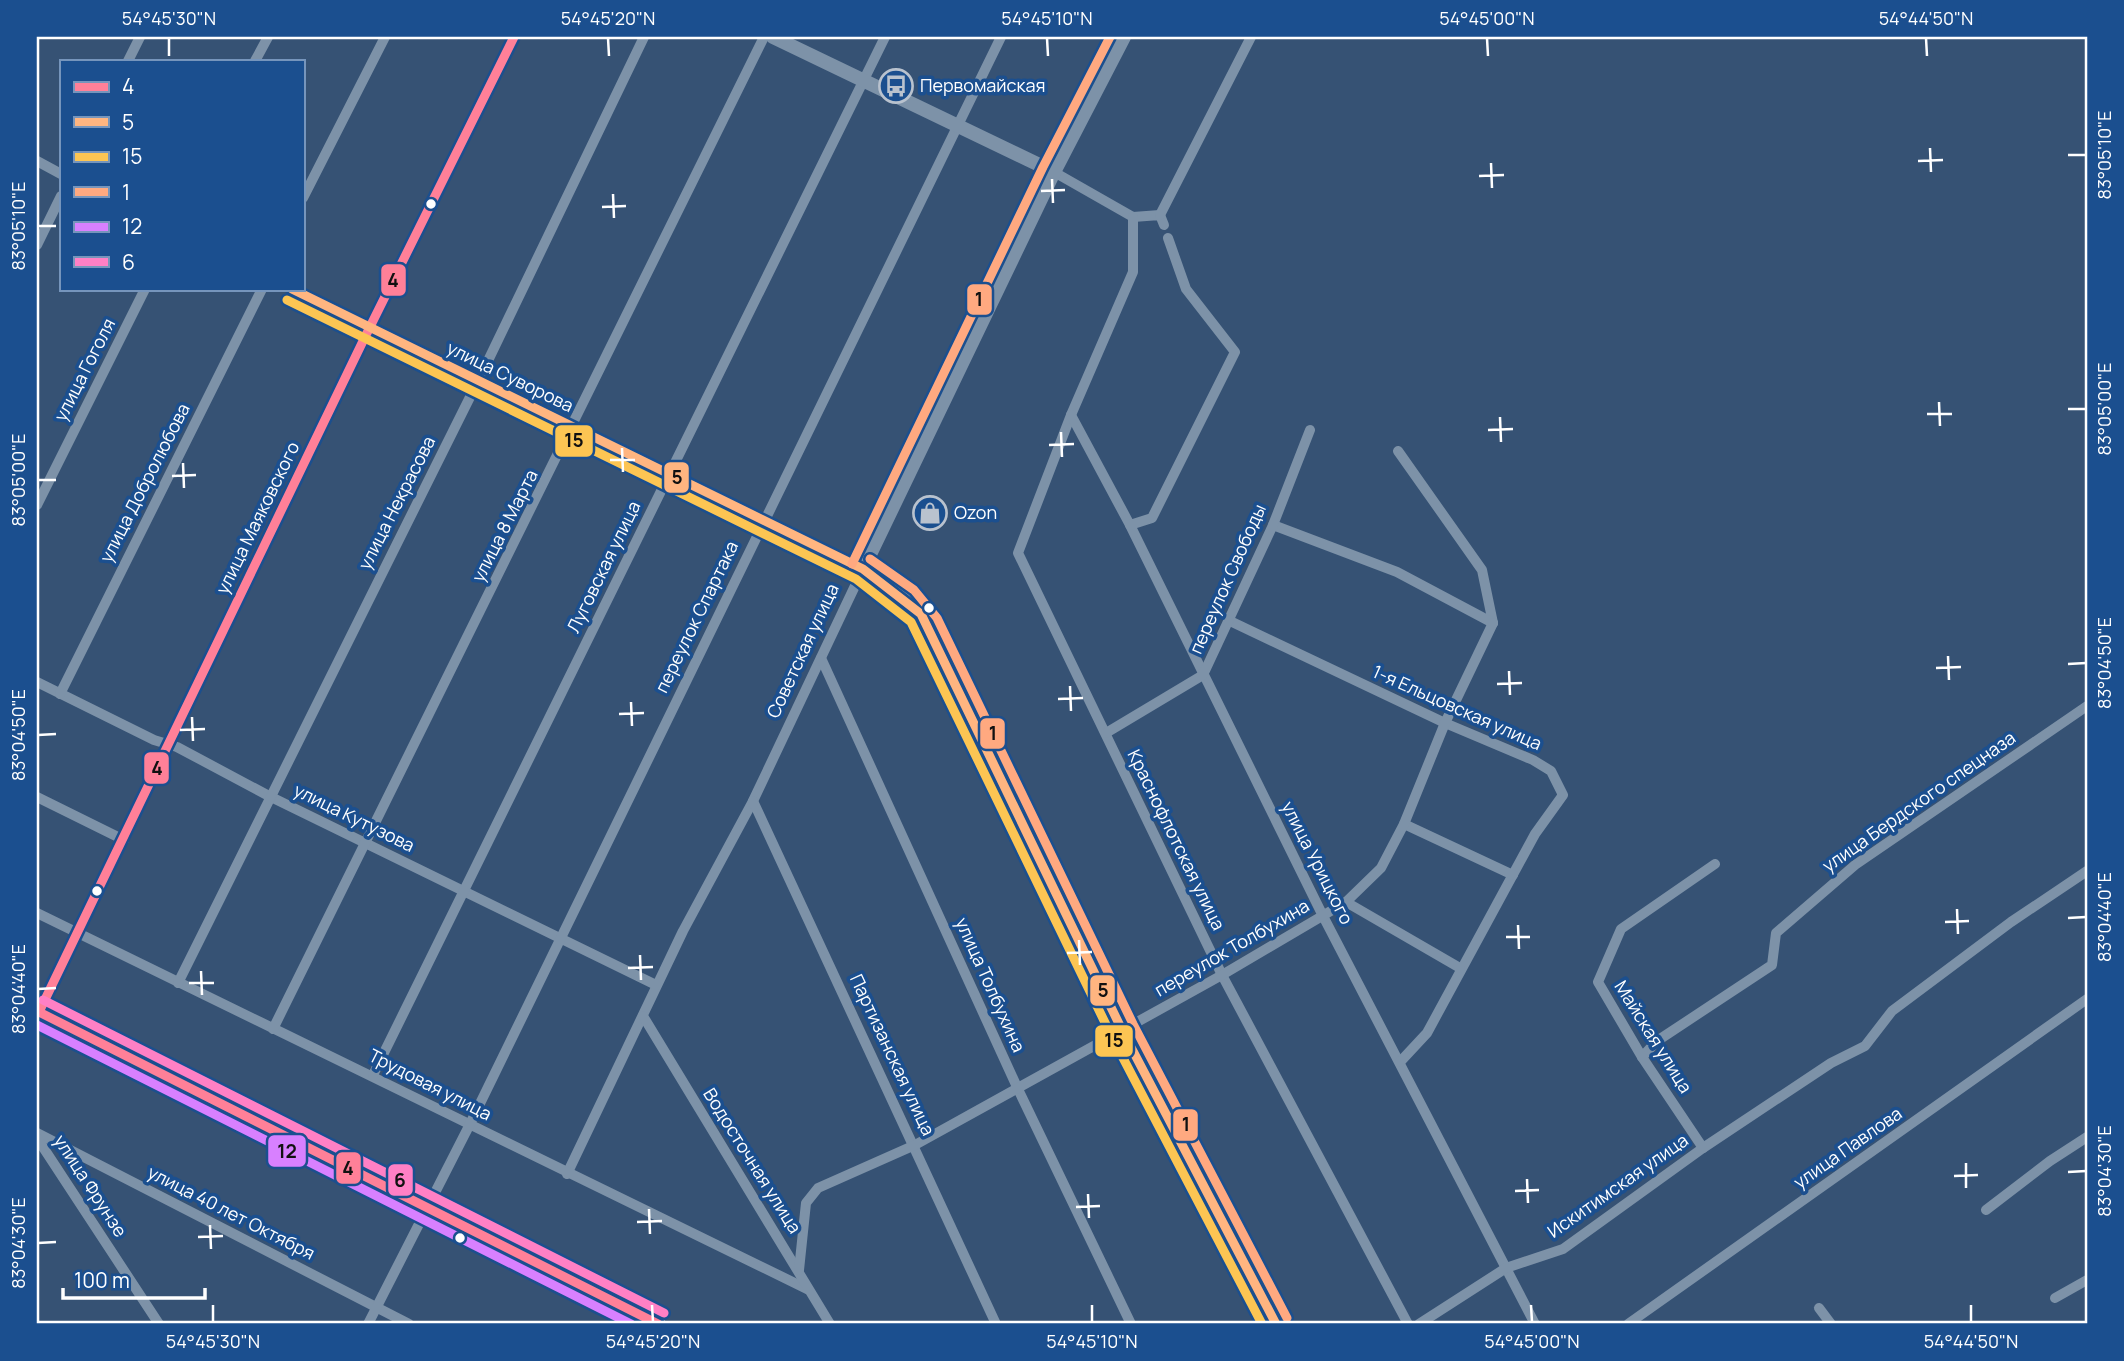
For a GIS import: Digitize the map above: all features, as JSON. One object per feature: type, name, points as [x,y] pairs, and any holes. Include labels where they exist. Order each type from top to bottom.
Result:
[{"type":"main road","points":[[37,1013],[657,1324]]},
{"type":"street","points":[[128,60],[140,37]]},
{"type":"street","points":[[256,60],[268,37]]},
{"type":"street","points":[[304,196],[385,37]]},
{"type":"street","name":"улица Маяковского","points":[[37,1013],[124,841],[369,327],[514,37]]},
{"type":"street","name":"улица Некрасова","points":[[178,983],[478,381],[644,37]]},
{"type":"street","name":"улица 8 Марта","points":[[273,1029],[764,37]]},
{"type":"street","points":[[773,37],[1054,172],[1133,216],[1162,220],[1251,37]]},
{"type":"street","name":"Луговская улица","points":[[373,1074],[885,37]]},
{"type":"street","name":"переулок Спартака","points":[[368,1324],[470,1124],[1001,37]]},
{"type":"street","name":"Советская улица","points":[[567,1174],[656,985],[753,801],[1054,172],[1124,37]]},
{"type":"street","points":[[37,162],[60,174]]},
{"type":"street","points":[[37,245],[60,198]]},
{"type":"street","points":[[1071,415],[1133,272],[1133,216]]},
{"type":"street","points":[[1130,526],[1152,518],[1235,352],[1186,289],[1168,238]]},
{"type":"street","name":"улица Гоголя","points":[[37,505],[144,290]]},
{"type":"street","name":"улица Добролюбова","points":[[60,694],[262,290]]},
{"type":"street","name":"улица Суворова","points":[[294,290],[863,569]]},
{"type":"street","name":"улица Урицкого","points":[[1071,415],[1130,526],[1323,916],[1535,1324]]},
{"type":"street","name":"Краснофлотская улица","points":[[1071,415],[1018,553],[1222,975],[1408,1324]]},
{"type":"street","name":"переулок Свободы","points":[[1105,733],[1203,675],[1273,525],[1310,430]]},
{"type":"street","points":[[1398,451],[1482,569],[1493,623]]},
{"type":"street","points":[[1273,525],[1397,572],[1493,623]]},
{"type":"street","points":[[863,569],[920,614],[1122,1030],[1276,1324]]},
{"type":"street","name":"1-я Ельцовская улица","points":[[1230,621],[1446,723],[1533,760],[1551,771],[1563,795],[1535,834],[1427,1033],[1400,1062]]},
{"type":"street","name":"переулок Толбухина","points":[[799,1270],[806,1203],[818,1188],[915,1145],[1222,975],[1346,902],[1381,868],[1404,824],[1446,723],[1493,623]]},
{"type":"street","name":"улица Толбухина","points":[[821,657],[1017,1087],[1131,1324]]},
{"type":"street","name":"улица Кутузова","points":[[37,682],[656,985]]},
{"type":"street","name":"улица Бердского спецназа","points":[[1642,1057],[1657,1041],[1772,965],[1776,933],[1855,865],[2087,706]]},
{"type":"street","points":[[37,797],[124,841]]},
{"type":"street","name":"Партизанская улица","points":[[753,801],[996,1324]]},
{"type":"street","points":[[1404,824],[1513,875]]},
{"type":"street","name":"Майская улица","points":[[1703,1148],[1642,1057],[1598,982],[1621,929],[1715,864]]},
{"type":"street","name":"Искитимская улица","points":[[1419,1324],[1506,1268],[1563,1249],[1703,1148],[1831,1063],[1865,1046],[1892,1011],[1903,1002],[2087,871]]},
{"type":"street","points":[[1346,902],[1460,968]]},
{"type":"street","name":"Трудовая улица","points":[[37,912],[273,1029],[373,1074],[567,1174],[807,1289]]},
{"type":"street","name":"улица Павлова","points":[[1628,1324],[2087,999]]},
{"type":"street","name":"Водосточная улица","points":[[643,1016],[830,1324]]},
{"type":"street","name":"улица 40 лет Октября","points":[[37,1135],[408,1324]]},
{"type":"street","name":"улица Фрунзе","points":[[37,1135],[159,1324]]},
{"type":"street","points":[[1986,1210],[2050,1161],[2087,1137]]},
{"type":"street","points":[[2055,1298],[2087,1280]]},
{"type":"street","points":[[1819,1308],[1831,1324]]},
{"type":"transit line","name":"4","points":[[39,1012],[363,341],[514,37]]},
{"type":"transit line","name":"1","points":[[852,564],[1043,167],[1110,37]]},
{"type":"transit line","name":"5","points":[[294,290],[863,569],[921,614],[1122,1030],[1276,1324]]},
{"type":"transit line","name":"15","points":[[287,300],[856,579],[911,622],[1111,1035],[1262,1324]]},
{"type":"transit line","name":"1","points":[[870,559],[914,590],[937,618],[1133,1024],[1287,1318]]},
{"type":"transit line","name":"6","points":[[43,1000],[664,1313]]},
{"type":"transit line","name":"4","points":[[39,1012],[658,1324]]},
{"type":"transit line","name":"12","points":[[37,1025],[631,1324]]},
{"type":"place","name":"Первомайская","points":[[896,86]]},
{"type":"place","name":"Ozon","points":[[930,513]]}]
